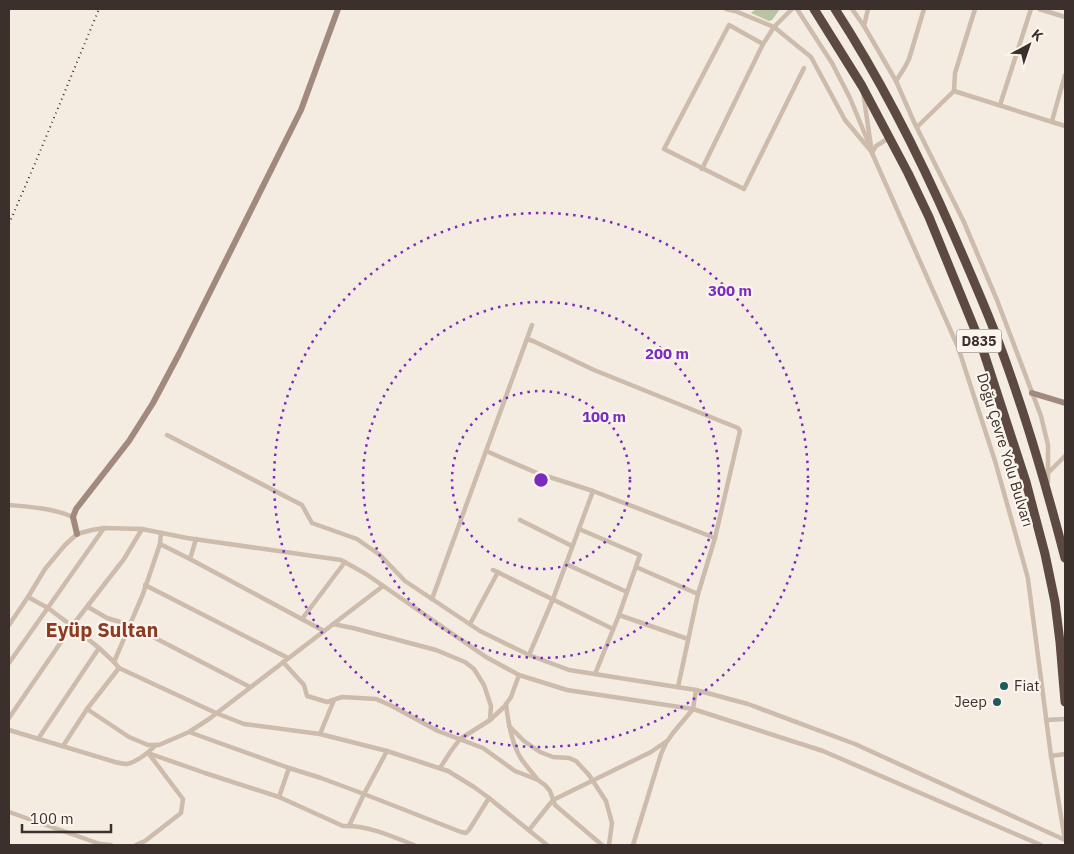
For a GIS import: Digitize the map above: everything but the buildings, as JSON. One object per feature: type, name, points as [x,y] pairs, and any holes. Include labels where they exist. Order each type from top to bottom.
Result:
[{"type":"highway","name":"Doğu Çevre Yolu Bulvarı","points":[[814,9],[862,86],[908,173],[925,208],[982,347],[1026,482],[1045,554],[1055,602],[1065,702]]},
{"type":"highway","name":"Doğu Çevre Yolu Bulvarı","points":[[835,9],[896,112],[928,176],[979,291],[995,332],[1048,491],[1063,539],[1065,558]]},
{"type":"main road","points":[[76,534],[73,517],[76,509],[129,441],[153,402],[301,110],[338,9]]},
{"type":"main road","points":[[1032,393],[1065,403]]},
{"type":"street","points":[[726,9],[742,13],[774,27],[811,58],[845,120],[872,153]]},
{"type":"street","points":[[742,13],[747,9]]},
{"type":"street","points":[[702,168],[764,44],[774,27],[792,9]]},
{"type":"street","points":[[797,9],[832,63],[850,98],[872,153]]},
{"type":"street","points":[[852,9],[896,81],[963,220],[997,300],[1041,416],[1048,445],[1048,491]]},
{"type":"street","points":[[864,26],[868,9]]},
{"type":"street","points":[[896,81],[909,58],[924,9]]},
{"type":"street","points":[[917,126],[954,90],[955,73],[974,9]]},
{"type":"street","points":[[1000,105],[1031,9]]},
{"type":"street","points":[[1038,9],[1065,17]]},
{"type":"street","points":[[764,44],[729,25],[664,149],[744,189],[804,68]]},
{"type":"street","points":[[1052,122],[1065,76]]},
{"type":"street","name":"Doğu Çevre Yolu Bulvarı","points":[[862,86],[872,153],[958,347],[995,461],[1028,579],[1051,756],[1065,841]]},
{"type":"street","points":[[954,90],[1065,126]]},
{"type":"street","points":[[872,153],[876,146],[890,138]]},
{"type":"street","points":[[432,599],[532,325]]},
{"type":"street","points":[[526,339],[533,340],[594,370],[738,428],[740,431],[715,538],[698,594],[678,687]]},
{"type":"street","points":[[167,435],[302,505],[312,523],[357,539],[380,555],[405,581],[480,631],[528,655],[569,670],[696,690],[748,704],[855,744],[1065,841]]},
{"type":"street","points":[[486,451],[537,474],[593,491],[715,538]]},
{"type":"street","points":[[1048,473],[1065,456]]},
{"type":"street","points":[[528,655],[553,599],[593,491]]},
{"type":"street","points":[[9,505],[50,509],[73,517]]},
{"type":"street","points":[[520,520],[572,546]]},
{"type":"street","points":[[9,663],[104,528]]},
{"type":"street","points":[[9,625],[45,569],[65,545],[76,534],[92,530],[104,528],[142,529],[196,539],[341,560],[383,586],[486,657],[519,675],[567,690],[693,709],[823,751],[1041,845]]},
{"type":"street","points":[[9,718],[72,626],[124,559],[142,529]]},
{"type":"street","points":[[579,529],[640,555],[595,674]]},
{"type":"street","points":[[114,662],[143,594],[160,544],[161,533]]},
{"type":"street","points":[[190,559],[196,539]]},
{"type":"street","points":[[160,544],[324,631]]},
{"type":"street","points":[[302,620],[345,562]]},
{"type":"street","points":[[566,564],[627,592]]},
{"type":"street","points":[[636,567],[698,594]]},
{"type":"street","points":[[493,570],[613,629]]},
{"type":"street","points":[[470,624],[498,572]]},
{"type":"street","points":[[145,585],[288,658]]},
{"type":"street","points":[[87,709],[129,737],[148,745],[159,745],[189,732],[216,714],[383,586]]},
{"type":"street","points":[[28,597],[48,608],[72,626],[99,648],[119,668],[216,714],[244,724],[320,734],[387,751],[448,771],[489,798],[547,845]]},
{"type":"street","points":[[88,607],[107,618],[130,625],[250,687]]},
{"type":"street","points":[[618,615],[688,639]]},
{"type":"street","points":[[333,624],[436,650],[465,662],[474,669],[484,685],[491,706],[490,720]]},
{"type":"street","points":[[38,739],[99,648]]},
{"type":"street","points":[[283,662],[304,685],[307,696],[327,702],[342,697],[376,699],[438,731],[483,748],[515,771],[538,780],[545,785],[550,791],[555,805],[602,845]]},
{"type":"street","points":[[63,746],[87,709],[119,668]]},
{"type":"street","points":[[440,768],[460,739],[490,720],[506,704],[511,697],[519,675]]},
{"type":"street","points":[[632,845],[661,754],[667,741],[693,709],[696,690]]},
{"type":"street","points":[[320,734],[334,700]]},
{"type":"street","points":[[506,704],[512,738],[520,756],[538,780]]},
{"type":"street","points":[[1046,720],[1065,718]]},
{"type":"street","points":[[510,726],[524,741],[540,752],[553,757],[569,758],[576,761],[589,775],[606,801],[612,823],[609,845]]},
{"type":"street","points":[[9,730],[126,764],[148,753],[156,745]]},
{"type":"street","points":[[189,732],[321,778],[461,832],[466,833],[469,830],[489,798]]},
{"type":"street","points":[[529,830],[553,800],[651,752],[667,741]]},
{"type":"street","points":[[349,826],[387,751]]},
{"type":"street","points":[[148,753],[279,797],[343,826],[382,832],[414,845]]},
{"type":"street","points":[[136,845],[145,841],[181,813],[183,799],[148,753]]},
{"type":"street","points":[[1051,756],[1065,754]]},
{"type":"street","points":[[279,797],[289,768]]},
{"type":"street","points":[[9,812],[100,844],[111,845]]},
{"type":"green space","points":[[756,9],[780,9],[772,20],[769,21],[751,13]]},
{"type":"railway","points":[[9,224],[99,9]]},
{"type":"place","name":"Fiat","points":[[1004,686]]},
{"type":"place","name":"Jeep","points":[[997,702]]},
{"type":"district","name":"Eyüp Sultan","points":[[102,630]]}]
